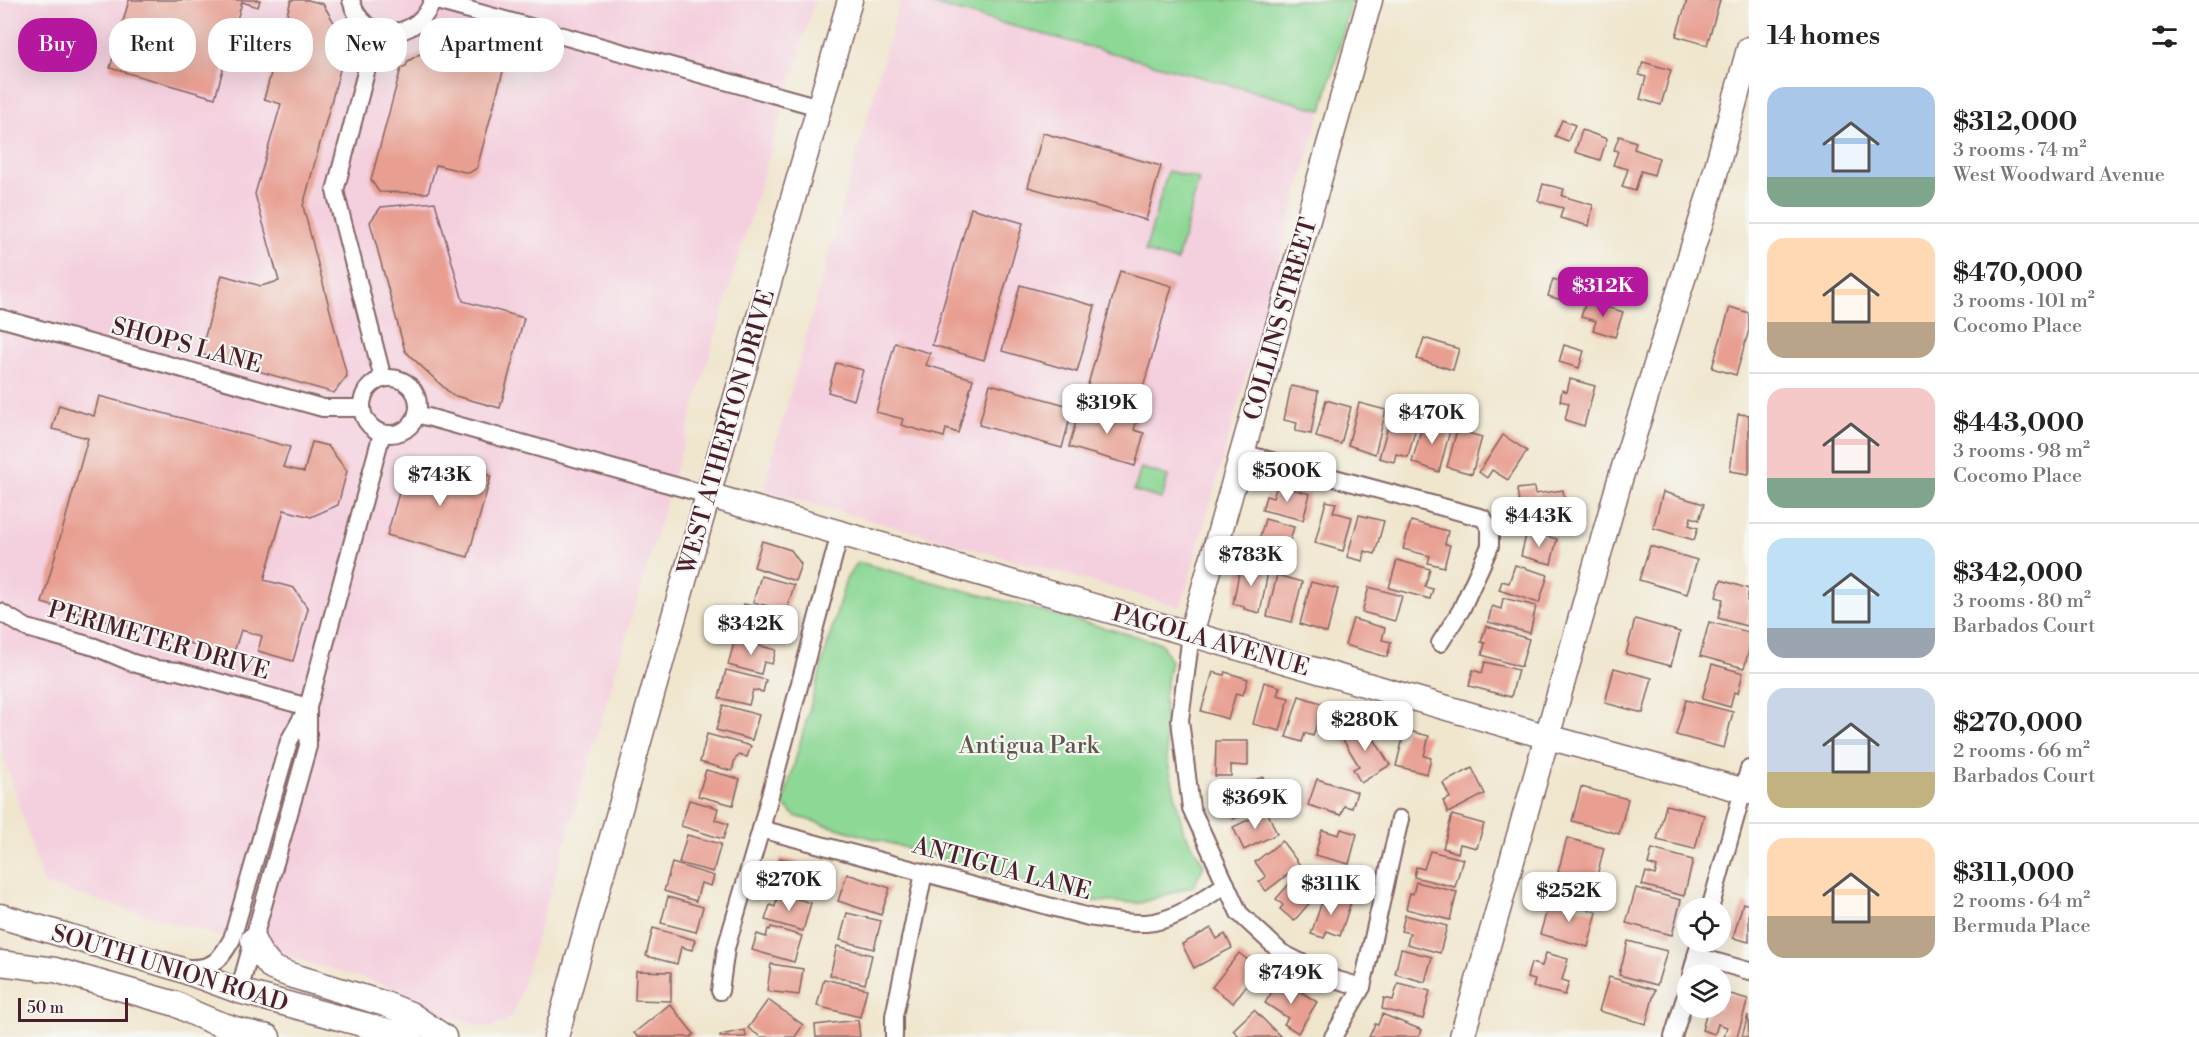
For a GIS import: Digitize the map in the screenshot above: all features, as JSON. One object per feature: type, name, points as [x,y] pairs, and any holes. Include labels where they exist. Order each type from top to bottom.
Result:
[{"type":"street","points":[[351,0],[360,18]]},
{"type":"street","points":[[407,29],[422,21],[433,0],[819,107]]},
{"type":"street","name":"WEST ATHERTON DRIVE","points":[[556,1037],[850,0]]},
{"type":"street","name":"COLLINS STREET","points":[[1362,987],[1334,979],[1282,954],[1239,913],[1191,808],[1180,720],[1191,634],[1370,0]]},
{"type":"street","points":[[1462,1037],[1642,408],[1709,196],[1749,49]]},
{"type":"street","points":[[366,72],[335,190],[383,379]]},
{"type":"street","name":"SHOPS LANE","points":[[0,318],[323,408],[362,408]]},
{"type":"street","points":[[396,378],[411,387],[418,403],[417,414],[409,427],[402,432],[382,433],[370,426],[365,419],[362,408],[365,393],[370,386],[383,379],[396,378]]},
{"type":"street","points":[[417,414],[708,495]]},
{"type":"street","points":[[176,968],[204,969],[222,956],[232,939],[289,741],[308,707],[382,433]]},
{"type":"street","points":[[1242,453],[1464,511],[1483,518],[1490,528],[1490,546],[1461,610],[1440,643]]},
{"type":"street","name":"PAGOLA AVENUE","points":[[708,495],[1548,737],[1747,784]]},
{"type":"street","points":[[720,991],[726,948],[761,829],[840,533]]},
{"type":"street","name":"PERIMETER DRIVE","points":[[0,612],[27,628],[95,647],[133,663],[155,669],[178,670],[308,707]]},
{"type":"street","points":[[176,1004],[191,1000],[204,1003],[227,1001],[239,991],[308,746],[308,707]]},
{"type":"street","points":[[1713,898],[1747,784]]},
{"type":"street","points":[[1333,1037],[1362,987],[1400,819]]},
{"type":"street","name":"ANTIGUA LANE","points":[[761,829],[1089,917],[1146,923],[1180,914],[1226,884]]},
{"type":"street","points":[[894,1037],[894,1016],[924,873]]},
{"type":"street","name":"SOUTH UNION ROAD","points":[[0,916],[176,968],[239,991],[410,1037]]},
{"type":"street","points":[[253,940],[272,968],[393,1007],[410,1014],[444,1037]]},
{"type":"street","points":[[1706,952],[1749,971]]},
{"type":"street","name":"SOUTH UNION ROAD","points":[[0,963],[56,970],[176,1004],[242,1032],[268,1037]]},
{"type":"street","points":[[1673,1037],[1679,1018]]},
{"type":"shaded area","points":[[0,0],[815,0],[515,1011],[504,1023],[487,1028],[447,1015],[391,987],[43,884],[0,743]]},
{"type":"shaded area","points":[[900,0],[1352,0],[1181,607],[763,490]]},
{"type":"green space","points":[[917,0],[1352,0],[1322,110]]},
{"type":"green space","points":[[1168,171],[1199,179],[1177,261],[1145,252]]},
{"type":"green space","points":[[1141,468],[1168,476],[1162,499],[1134,491]]},
{"type":"green space","name":"Antigua Park","points":[[858,562],[1161,643],[1171,661],[1164,696],[1167,758],[1183,830],[1204,865],[1194,886],[1140,903],[1091,901],[795,816],[783,804],[846,579]]},
{"type":"building","points":[[129,0],[260,0],[258,7],[242,2],[238,18],[208,18],[208,72],[222,72],[215,98],[124,72],[196,72],[196,18],[124,18]]},
{"type":"building","points":[[291,0],[308,0],[323,4],[331,18],[325,18],[325,72],[339,72],[303,206],[347,376],[334,393],[200,354],[222,275],[261,286],[279,281],[255,194],[281,104],[264,99],[271,72],[313,72],[313,18],[286,18]]},
{"type":"building","points":[[1687,0],[1720,0],[1707,45],[1676,36]]},
{"type":"building","points":[[419,54],[419,72],[503,72],[477,168],[469,173],[436,165],[428,193],[379,192],[371,180],[400,72],[407,72],[408,61]]},
{"type":"building","points":[[1643,62],[1671,70],[1661,105],[1640,99],[1646,77],[1639,75]]},
{"type":"building","points":[[1562,120],[1575,125],[1568,141],[1555,136]]},
{"type":"building","points":[[1582,130],[1607,139],[1600,160],[1575,152]]},
{"type":"building","points":[[1043,133],[1161,166],[1146,220],[1028,187]]},
{"type":"building","points":[[1619,136],[1636,142],[1634,149],[1659,158],[1654,175],[1641,171],[1635,191],[1622,187],[1628,169],[1613,165],[1618,151],[1614,150]]},
{"type":"building","points":[[1543,184],[1564,189],[1562,196],[1593,205],[1589,226],[1560,218],[1563,208],[1538,201]]},
{"type":"building","points":[[435,202],[463,301],[524,318],[500,408],[452,395],[405,351],[370,222],[381,207]]},
{"type":"building","points":[[971,208],[1023,223],[984,360],[932,345]]},
{"type":"building","points":[[1120,271],[1172,286],[1139,402],[1087,388]]},
{"type":"building","points":[[1553,279],[1578,287],[1572,303],[1548,296]]},
{"type":"building","points":[[1020,285],[1095,306],[1077,372],[1002,351]]},
{"type":"building","points":[[1586,301],[1623,312],[1615,337],[1593,330],[1596,321],[1581,317]]},
{"type":"building","points":[[1730,307],[1749,313],[1749,330],[1736,375],[1712,368]]},
{"type":"building","points":[[1424,338],[1459,349],[1453,370],[1417,359]]},
{"type":"building","points":[[895,343],[930,353],[926,365],[973,379],[958,433],[946,429],[944,437],[901,425],[903,419],[876,412]]},
{"type":"building","points":[[1564,345],[1584,351],[1579,368],[1559,362]]},
{"type":"building","points":[[836,363],[863,370],[854,400],[828,392]]},
{"type":"building","points":[[1570,379],[1595,386],[1584,426],[1565,420],[1569,403],[1560,401],[1562,390],[1567,392]]},
{"type":"building","points":[[990,384],[1073,407],[1062,448],[979,425]]},
{"type":"building","points":[[1291,386],[1318,391],[1311,434],[1295,431],[1297,423],[1284,420]]},
{"type":"building","points":[[99,396],[290,447],[283,467],[304,472],[312,442],[328,446],[347,471],[338,505],[311,517],[284,510],[264,580],[294,588],[308,609],[293,661],[258,651],[262,636],[241,630],[233,655],[42,603],[88,438],[52,429],[59,405],[94,416]]},
{"type":"building","points":[[1326,400],[1351,407],[1341,444],[1316,437]]},
{"type":"building","points":[[1359,403],[1386,410],[1375,454],[1348,445]]},
{"type":"building","points":[[1081,404],[1137,420],[1134,430],[1144,433],[1135,466],[1069,447]]},
{"type":"building","points":[[1738,414],[1749,415],[1749,474],[1730,471]]},
{"type":"building","points":[[1391,416],[1417,423],[1408,457],[1396,454],[1394,462],[1379,458]]},
{"type":"building","points":[[1424,420],[1451,427],[1439,472],[1412,462]]},
{"type":"building","points":[[1457,430],[1482,437],[1472,474],[1447,467]]},
{"type":"building","points":[[1503,435],[1527,451],[1508,480],[1492,470],[1487,478],[1479,472]]},
{"type":"building","points":[[428,459],[491,476],[468,557],[387,535],[405,472]]},
{"type":"building","points":[[1277,485],[1310,494],[1303,520],[1262,510],[1266,496],[1273,498]]},
{"type":"building","points":[[1534,487],[1535,494],[1563,490],[1567,518],[1526,524],[1525,514],[1521,515],[1517,489]]},
{"type":"building","points":[[1663,492],[1704,504],[1699,520],[1691,517],[1689,525],[1698,528],[1694,540],[1653,528]]},
{"type":"building","points":[[1326,501],[1336,503],[1333,512],[1352,517],[1343,551],[1315,543]]},
{"type":"building","points":[[1359,515],[1384,521],[1375,554],[1365,551],[1363,561],[1347,557]]},
{"type":"building","points":[[1265,519],[1294,527],[1287,552],[1258,544]]},
{"type":"building","points":[[1411,521],[1448,531],[1445,544],[1450,545],[1444,567],[1428,563],[1430,556],[1403,549]]},
{"type":"building","points":[[1527,531],[1557,539],[1551,564],[1521,556]]},
{"type":"building","points":[[762,541],[791,550],[801,564],[795,581],[754,567]]},
{"type":"building","points":[[1650,546],[1697,560],[1687,594],[1639,580]]},
{"type":"building","points":[[1397,560],[1430,569],[1425,587],[1433,589],[1430,599],[1389,588]]},
{"type":"building","points":[[1241,562],[1269,567],[1260,613],[1233,604]]},
{"type":"building","points":[[1515,565],[1548,575],[1539,603],[1499,590],[1502,581],[1509,583]]},
{"type":"building","points":[[1277,575],[1302,582],[1292,622],[1267,616]]},
{"type":"building","points":[[761,576],[794,585],[787,611],[753,602]]},
{"type":"building","points":[[1721,580],[1749,589],[1747,601],[1749,601],[1749,615],[1746,626],[1718,618],[1723,599],[1716,597]]},
{"type":"building","points":[[1311,582],[1338,589],[1327,633],[1300,624]]},
{"type":"building","points":[[1369,587],[1402,596],[1395,621],[1362,612]]},
{"type":"building","points":[[1503,598],[1536,606],[1530,633],[1488,622],[1492,606],[1501,609]]},
{"type":"building","points":[[744,604],[786,615],[783,627],[772,624],[768,640],[737,632]]},
{"type":"building","points":[[1353,619],[1385,628],[1382,640],[1391,642],[1387,657],[1345,645]]},
{"type":"building","points":[[1635,619],[1680,632],[1671,666],[1626,654]]},
{"type":"building","points":[[1709,622],[1749,632],[1749,650],[1744,668],[1700,656]]},
{"type":"building","points":[[1486,626],[1529,639],[1521,667],[1482,655],[1485,643],[1481,642]]},
{"type":"building","points":[[735,639],[776,650],[772,664],[764,662],[761,674],[728,665]]},
{"type":"building","points":[[1485,662],[1518,670],[1511,697],[1469,686],[1473,670],[1482,673]]},
{"type":"building","points":[[1712,664],[1743,673],[1738,693],[1734,692],[1730,707],[1702,699]]},
{"type":"building","points":[[1614,668],[1652,678],[1643,713],[1605,703]]},
{"type":"building","points":[[726,670],[766,680],[763,692],[753,690],[749,705],[719,698]]},
{"type":"building","points":[[1213,672],[1224,675],[1225,672],[1248,679],[1243,695],[1236,693],[1228,719],[1201,711]]},
{"type":"building","points":[[1264,682],[1280,687],[1277,695],[1289,698],[1280,731],[1253,724]]},
{"type":"building","points":[[1299,696],[1330,706],[1325,723],[1318,720],[1313,736],[1305,733],[1302,742],[1286,737]]},
{"type":"building","points":[[1686,700],[1733,712],[1724,748],[1676,735]]},
{"type":"building","points":[[723,705],[759,715],[752,740],[716,730]]},
{"type":"building","points":[[1363,721],[1390,765],[1361,783],[1353,769],[1359,766],[1340,735]]},
{"type":"building","points":[[1405,730],[1429,736],[1424,756],[1431,758],[1427,774],[1396,766]]},
{"type":"building","points":[[707,734],[751,746],[747,757],[740,755],[735,759],[732,771],[700,762]]},
{"type":"building","points":[[1216,741],[1248,741],[1248,766],[1231,765],[1231,776],[1215,776]]},
{"type":"building","points":[[1472,768],[1485,794],[1448,813],[1443,801],[1450,798],[1443,783]]},
{"type":"building","points":[[706,770],[740,779],[733,805],[698,796]]},
{"type":"building","points":[[1263,777],[1273,804],[1233,819],[1220,793]]},
{"type":"building","points":[[1317,779],[1357,792],[1352,808],[1344,806],[1341,815],[1308,805]]},
{"type":"building","points":[[1581,787],[1628,799],[1619,834],[1572,821]]},
{"type":"building","points":[[689,800],[718,808],[715,820],[728,824],[723,839],[681,826]]},
{"type":"building","points":[[1666,805],[1704,815],[1695,849],[1657,840]]},
{"type":"building","points":[[1267,811],[1277,834],[1244,850],[1233,827]]},
{"type":"building","points":[[1452,815],[1484,824],[1477,848],[1460,844],[1458,853],[1443,848]]},
{"type":"building","points":[[1341,829],[1357,834],[1349,864],[1315,855],[1322,830],[1339,835]]},
{"type":"building","points":[[687,835],[721,844],[713,872],[679,863]]},
{"type":"building","points":[[1567,838],[1604,848],[1595,883],[1558,872]]},
{"type":"building","points":[[1282,841],[1300,865],[1266,891],[1259,882],[1266,877],[1255,862]]},
{"type":"building","points":[[1652,849],[1693,860],[1684,896],[1642,885],[1646,872],[1655,875],[1657,867],[1648,864]]},
{"type":"building","points":[[1430,851],[1463,859],[1455,887],[1414,877],[1416,867],[1424,869]]},
{"type":"building","points":[[780,858],[822,867],[816,896],[782,889],[785,875],[782,874],[783,868],[778,867]]},
{"type":"building","points":[[672,863],[714,876],[711,886],[701,883],[696,901],[664,891]]},
{"type":"building","points":[[1303,868],[1324,886],[1294,921],[1280,909],[1283,905],[1276,899]]},
{"type":"building","points":[[847,874],[890,888],[881,915],[838,901]]},
{"type":"building","points":[[1416,882],[1457,892],[1450,920],[1406,909],[1410,893],[1413,894]]},
{"type":"building","points":[[1636,888],[1677,899],[1677,916],[1672,935],[1626,923]]},
{"type":"building","points":[[778,893],[811,903],[803,931],[765,920],[770,905],[775,907]]},
{"type":"building","points":[[1325,893],[1351,902],[1340,936],[1327,931],[1324,938],[1311,934]]},
{"type":"building","points":[[668,897],[703,907],[696,932],[661,923]]},
{"type":"building","points":[[1550,900],[1597,912],[1588,947],[1540,934]]},
{"type":"building","points":[[1743,903],[1749,905],[1749,942],[1733,938]]},
{"type":"building","points":[[847,913],[881,921],[874,949],[840,940]]},
{"type":"building","points":[[1405,915],[1447,926],[1440,953],[1407,944],[1410,933],[1401,931]]},
{"type":"building","points":[[771,927],[802,936],[794,962],[752,950],[757,934],[766,937]]},
{"type":"building","points":[[653,928],[695,940],[692,950],[681,947],[677,964],[646,956]]},
{"type":"building","points":[[1211,928],[1217,939],[1225,934],[1232,948],[1194,968],[1182,944]]},
{"type":"building","points":[[1628,941],[1667,951],[1657,985],[1619,975]]},
{"type":"building","points":[[837,946],[872,955],[865,984],[830,975]]},
{"type":"building","points":[[1401,949],[1432,957],[1425,982],[1395,974]]},
{"type":"building","points":[[1239,953],[1259,969],[1233,1003],[1212,987]]},
{"type":"building","points":[[1546,953],[1568,959],[1562,980],[1569,982],[1565,995],[1533,987],[1535,980],[1527,978],[1531,963],[1542,966]]},
{"type":"building","points":[[771,964],[803,969],[799,995],[767,991]]},
{"type":"building","points":[[636,971],[671,972],[671,1001],[635,1000]]},
{"type":"building","points":[[1609,977],[1655,990],[1646,1024],[1599,1011]]},
{"type":"building","points":[[824,979],[867,989],[860,1017],[817,1006]]},
{"type":"building","points":[[1280,979],[1317,1002],[1298,1033],[1284,1024],[1288,1018],[1265,1003]]},
{"type":"building","points":[[1398,983],[1430,991],[1423,1019],[1382,1009],[1384,998],[1393,1000]]},
{"type":"building","points":[[1731,994],[1748,999],[1737,1037],[1724,1037],[1727,1027],[1718,1024],[1715,1034],[1702,1030],[1705,1018],[1731,1018]]},
{"type":"building","points":[[768,1000],[803,1025],[795,1037],[761,1037],[748,1028]]},
{"type":"building","points":[[670,1004],[694,1034],[691,1037],[638,1037],[634,1033]]},
{"type":"building","points":[[1254,1010],[1281,1037],[1240,1037],[1233,1030]]},
{"type":"building","points":[[1382,1014],[1422,1030],[1419,1037],[1369,1037],[1375,1024],[1378,1025]]},
{"type":"building","points":[[1748,1015],[1749,1037],[1742,1037]]},
{"type":"building","points":[[858,1020],[860,1037],[816,1037],[815,1025]]},
{"type":"building","points":[[745,1030],[746,1037],[720,1037],[720,1035]]}]
